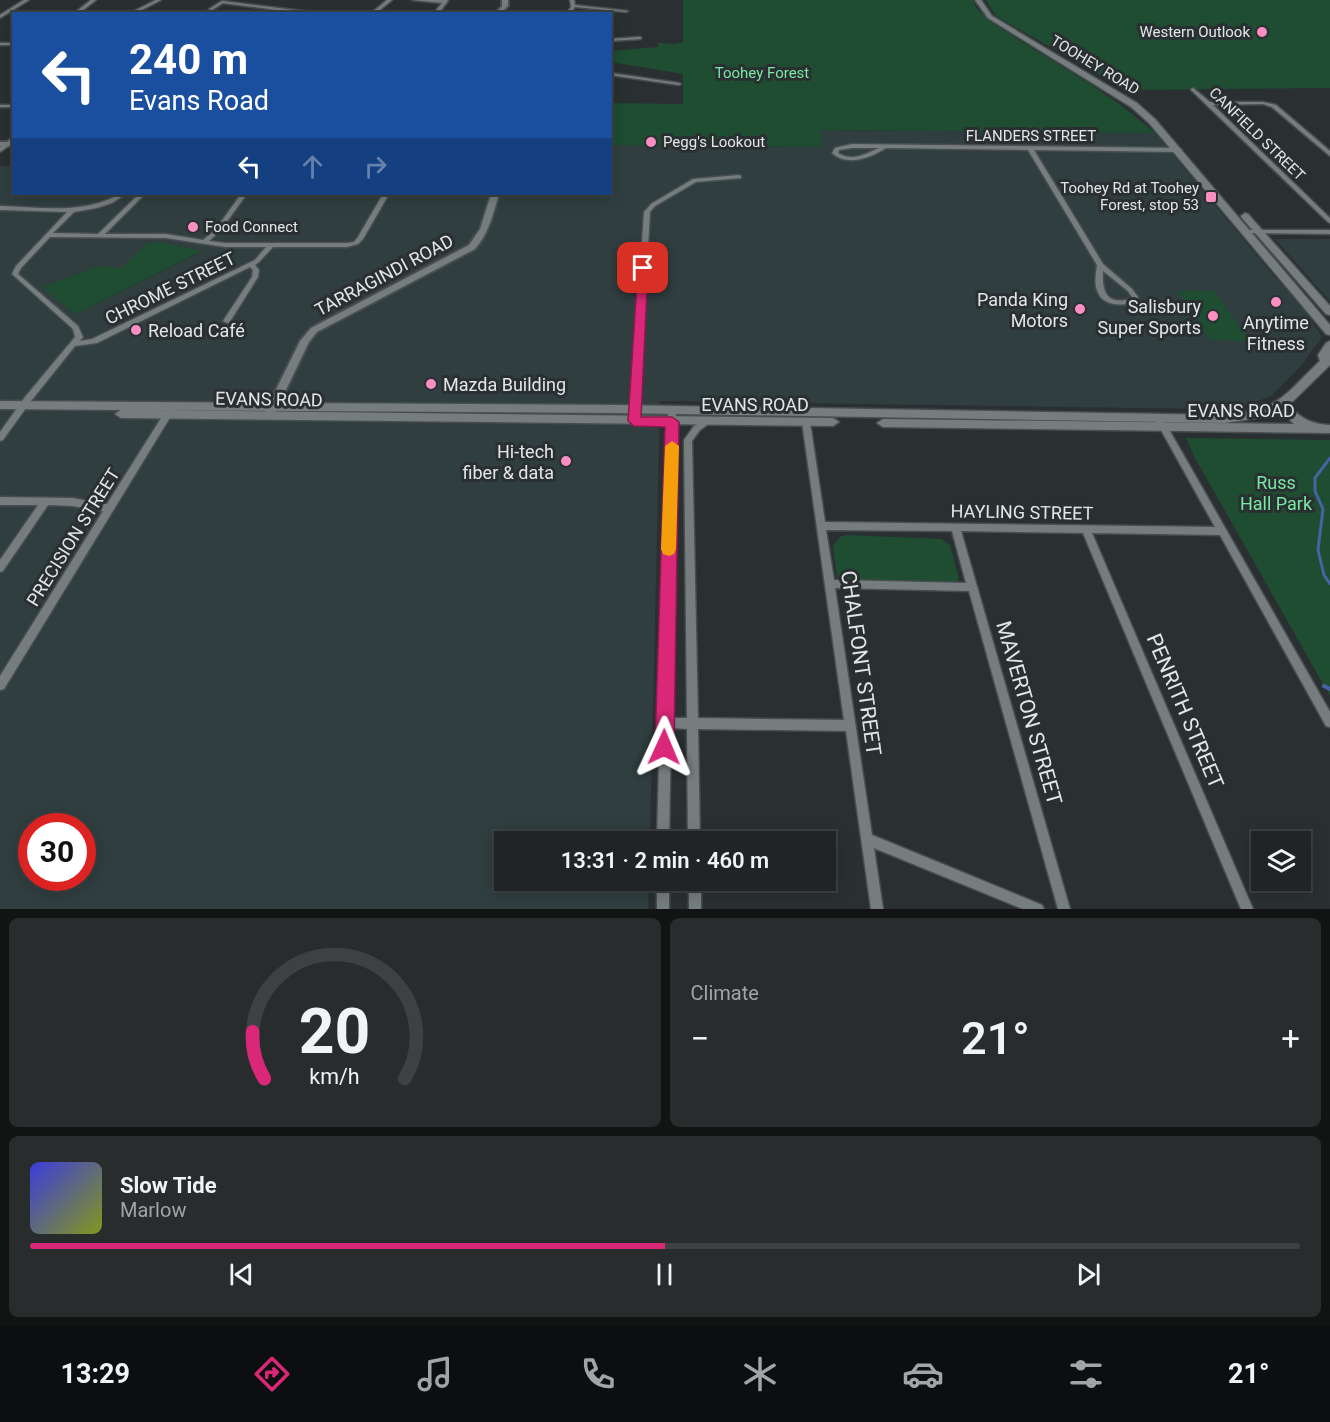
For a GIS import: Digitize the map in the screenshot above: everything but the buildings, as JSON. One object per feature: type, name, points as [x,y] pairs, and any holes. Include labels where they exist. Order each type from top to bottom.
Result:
[{"type":"main road","name":"TOOHEY ROAD","points":[[978,0],[982,9],[990,17],[1016,35],[1134,105],[1152,121],[1190,163],[1225,194],[1330,312]]},
{"type":"main road","name":"TOOHEY ROAD","points":[[1190,163],[1192,169],[1248,232],[1330,332]]},
{"type":"main road","points":[[1313,429],[1294,418],[1283,406],[1328,359],[1323,355],[1330,345]]},
{"type":"main road","name":"EVANS ROAD","points":[[0,405],[21,409],[1161,423],[1330,429]]},
{"type":"main road","name":"EVANS ROAD","points":[[672,416],[706,422],[1161,423],[1257,415],[1283,406]]},
{"type":"main road","name":"EVANS ROAD","points":[[0,413],[21,409]]},
{"type":"street","points":[[0,17],[27,0]]},
{"type":"street","points":[[78,12],[94,0]]},
{"type":"street","points":[[134,12],[159,0]]},
{"type":"street","points":[[375,12],[390,0]]},
{"type":"street","points":[[414,0],[446,1]]},
{"type":"street","points":[[569,12],[573,6],[572,0]]},
{"type":"street","points":[[211,9],[221,1],[305,12]]},
{"type":"street","points":[[573,6],[626,11]]},
{"type":"street","points":[[612,40],[639,38]]},
{"type":"street","points":[[612,76],[679,86]]},
{"type":"street","name":"CANFIELD STREET","points":[[1194,89],[1330,221]]},
{"type":"street","points":[[1209,104],[1270,105],[1330,154]]},
{"type":"street","points":[[0,150],[7,144]]},
{"type":"street","name":"FLANDERS STREET","points":[[883,148],[854,159],[842,158],[835,153],[840,148],[852,146],[1179,150]]},
{"type":"street","points":[[1030,148],[1100,266],[1130,290],[1135,297],[1134,300],[1119,303],[1105,297],[1099,289],[1100,266]]},
{"type":"street","points":[[634,415],[647,212],[653,205],[695,180],[706,177],[739,177]]},
{"type":"street","points":[[0,208],[73,209],[101,205],[121,195]]},
{"type":"street","points":[[99,236],[141,195]]},
{"type":"street","points":[[205,242],[218,230],[243,195]]},
{"type":"street","points":[[48,235],[166,236],[225,245],[347,245],[356,243],[362,238],[385,195]]},
{"type":"street","name":"TARRAGINDI ROAD","points":[[270,412],[306,341],[314,330],[472,247],[480,239],[495,195]]},
{"type":"street","points":[[0,438],[79,337],[79,331],[15,274],[18,267],[73,209]]},
{"type":"street","points":[[1248,232],[1330,232]]},
{"type":"street","name":"CHROME STREET","points":[[74,344],[94,341],[251,264],[263,257],[271,245]]},
{"type":"street","points":[[227,321],[255,277],[256,270],[251,264]]},
{"type":"street","name":"PRECISION STREET","points":[[0,685],[170,411]]},
{"type":"street","points":[[663,831],[672,416]]},
{"type":"street","points":[[694,831],[688,440],[697,428],[706,422]]},
{"type":"street","name":"CHALFONT STREET","points":[[806,422],[877,909]]},
{"type":"street","points":[[1161,423],[1330,722]]},
{"type":"street","points":[[0,501],[72,502],[110,508]]},
{"type":"street","points":[[0,568],[45,502]]},
{"type":"street","name":"HAYLING STREET","points":[[822,526],[1222,531]]},
{"type":"street","name":"MAVERTON STREET","points":[[955,527],[1064,909]]},
{"type":"street","name":"PENRITH STREET","points":[[1086,528],[1247,909]]},
{"type":"street","points":[[830,584],[973,587]]},
{"type":"street","points":[[665,723],[851,726]]},
{"type":"street","points":[[867,839],[1038,909]]},
{"type":"street","points":[[663,891],[663,909]]},
{"type":"street","points":[[695,891],[695,909]]},
{"type":"shaded area","points":[[820,130],[1155,133],[1273,275],[1302,306],[1322,337],[1300,367],[1271,396],[1247,405],[1214,409],[660,401],[650,831],[494,831],[494,891],[649,891],[648,909],[0,909],[0,166],[12,166],[12,195],[612,195],[612,145],[823,147]],"holes":[[[148,243],[201,252],[75,314],[43,287],[90,270],[94,266],[121,269]]]},
{"type":"shaded area","points":[[1275,239],[1330,239],[1330,301]]},
{"type":"green space","name":"Toohey Forest","points":[[683,0],[973,0],[976,8],[990,21],[1096,88],[1155,133],[821,130],[823,147],[612,145],[612,103],[683,104],[683,74],[612,62],[612,51],[658,47],[658,43],[683,42]]},
{"type":"green space","points":[[986,0],[1330,0],[1330,88],[1126,90],[996,16]]},
{"type":"green space","points":[[148,243],[164,243],[202,251],[75,314],[42,287],[90,270],[94,266],[121,268]]},
{"type":"green space","name":"Salisbury Super Sports","points":[[1177,291],[1214,291],[1250,341],[1211,340]]},
{"type":"green space","name":"Russ Hall Park","points":[[1186,438],[1330,440],[1330,696],[1195,458]]},
{"type":"green space","points":[[846,535],[941,539],[950,545],[959,579],[956,582],[841,580],[837,577],[833,546],[840,537]]},
{"type":"waterway","points":[[1330,458],[1315,478],[1315,491],[1323,509],[1318,550],[1324,575],[1330,584]]},
{"type":"waterway","points":[[1324,686],[1330,689]]},
{"type":"slow traffic","points":[[669,549],[672,446]]},
{"type":"place","name":"Western Outlook","points":[[1262,32]]},
{"type":"place","name":"Pegg's Lookout","points":[[651,142]]},
{"type":"place","name":"Toohey Rd at Toohey Forest, stop 53","points":[[1211,197]]},
{"type":"place","name":"Food Connect","points":[[193,227]]},
{"type":"place","name":"Anytime Fitness","points":[[1276,302]]},
{"type":"place","name":"Panda King Motors","points":[[1080,309]]},
{"type":"place","name":"Salisbury Super Sports","points":[[1213,316]]},
{"type":"place","name":"Reload Café","points":[[136,330]]},
{"type":"place","name":"Mazda Building","points":[[431,384]]},
{"type":"place","name":"Hi-tech fiber & data","points":[[566,461]]},
{"type":"route","points":[[643,268],[634,421],[672,422],[664,747]]}]
